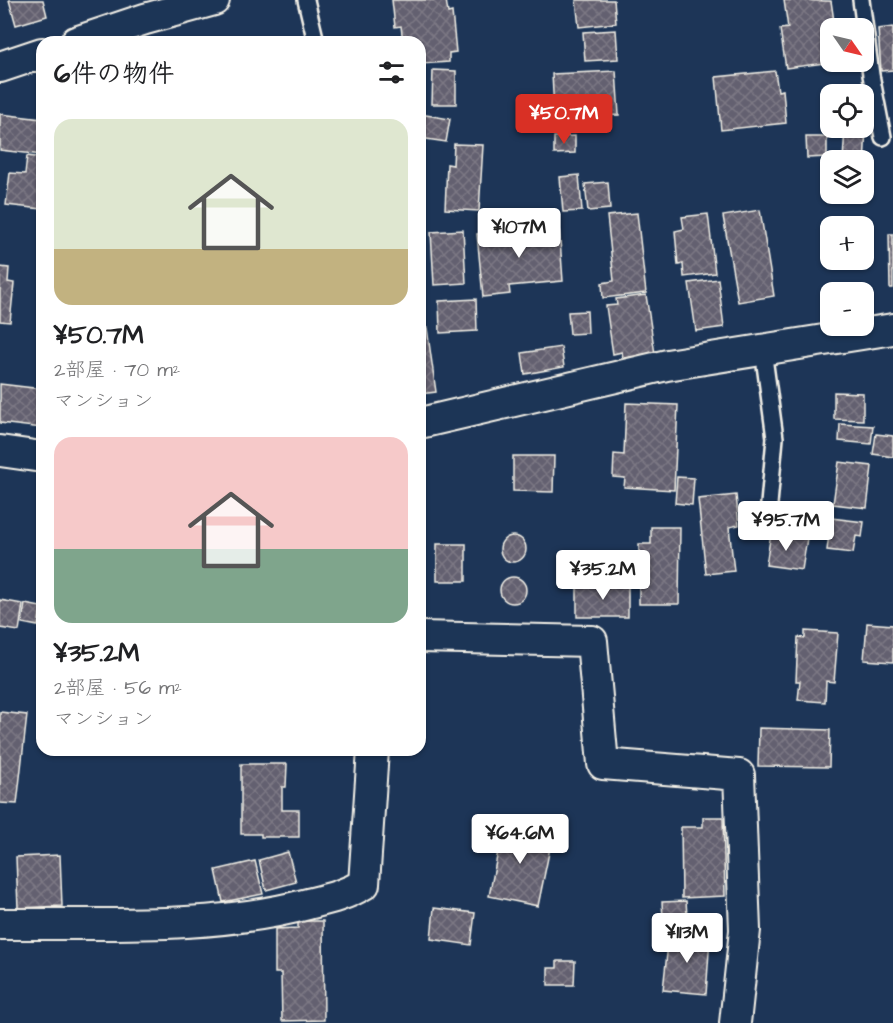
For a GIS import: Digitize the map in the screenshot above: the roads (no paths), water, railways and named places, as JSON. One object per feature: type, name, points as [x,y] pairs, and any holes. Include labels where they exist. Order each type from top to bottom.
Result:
[{"type":"street","points":[[94,36],[214,0]]},
{"type":"street","points":[[0,67],[36,55]]},
{"type":"street","points":[[426,422],[667,365],[893,329]]},
{"type":"street","points":[[0,451],[36,456]]},
{"type":"street","points":[[426,637],[592,641],[603,764],[739,775],[745,930],[735,1023]]},
{"type":"street","points":[[0,924],[180,922],[274,913],[350,893],[364,884],[373,756]]},
{"type":"lane","points":[[306,0],[315,36]]},
{"type":"lane","points":[[861,0],[871,75],[884,137]]},
{"type":"lane","points":[[763,350],[775,438],[768,515]]}]
